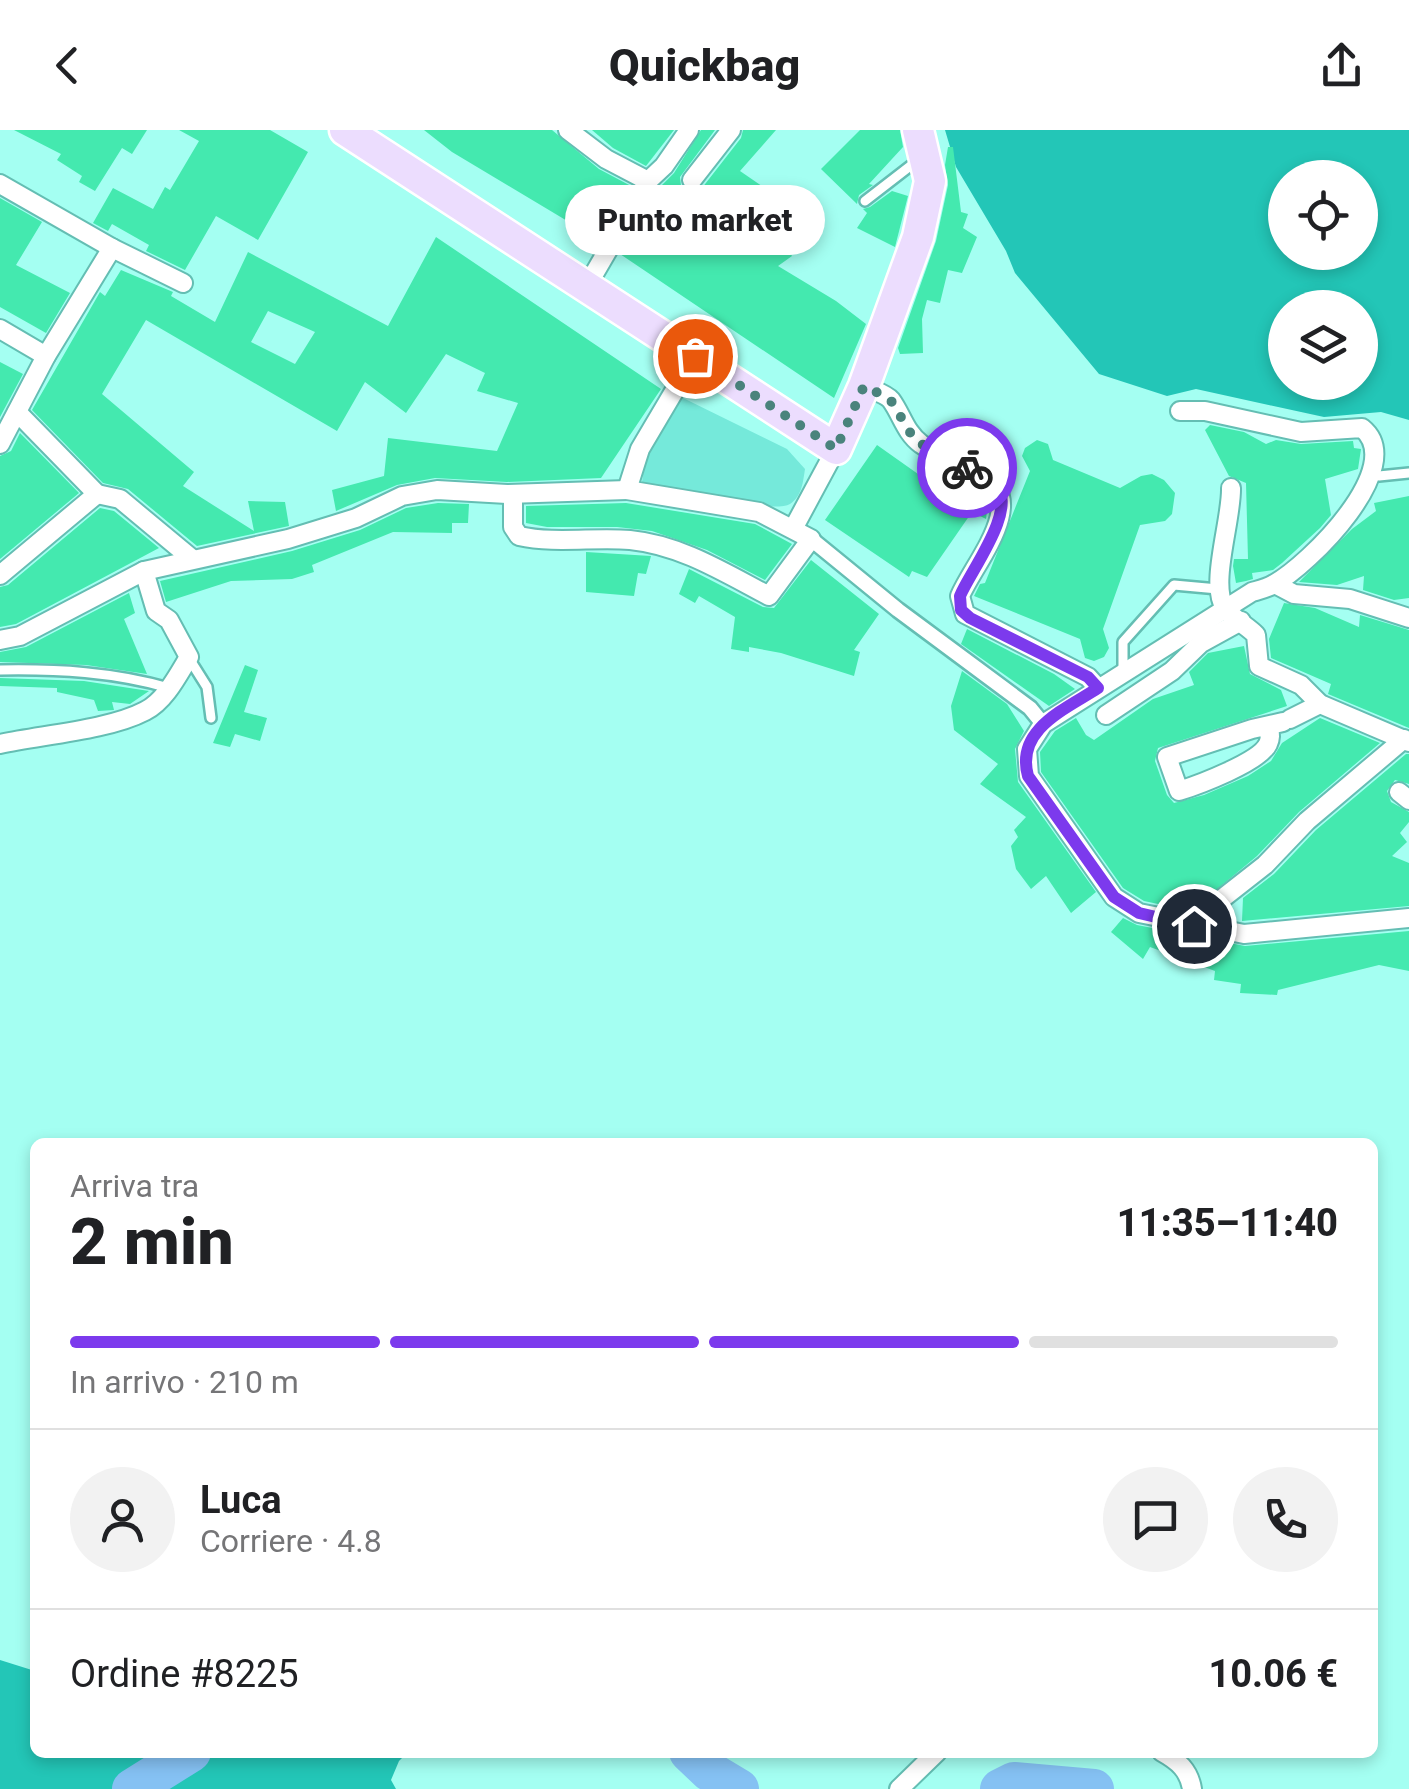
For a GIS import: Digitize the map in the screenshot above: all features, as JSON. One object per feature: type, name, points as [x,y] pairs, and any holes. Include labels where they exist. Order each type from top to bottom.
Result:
[{"type":"main road","points":[[346,130],[836,449],[864,386],[918,238],[930,181],[922,143]]},
{"type":"street","points":[[568,130],[606,159],[648,181]]},
{"type":"street","points":[[587,286],[648,181],[664,166],[688,130]]},
{"type":"street","points":[[692,180],[731,130]]},
{"type":"street","points":[[0,184],[183,283]]},
{"type":"street","points":[[0,444],[46,356],[112,248]]},
{"type":"street","points":[[0,329],[46,356]]},
{"type":"street","points":[[627,490],[640,449],[695,356]]},
{"type":"street","points":[[864,386],[890,399],[914,439],[983,475],[996,484],[1000,493],[1000,520],[960,596],[965,614],[1088,677],[1098,688]]},
{"type":"street","points":[[1106,716],[1172,671],[1233,615],[1252,592],[1275,584],[1338,531],[1379,476],[1379,454],[1369,432],[1362,428],[1301,432],[1204,411],[1180,411]]},
{"type":"street","points":[[16,412],[98,494],[120,499],[190,558]]},
{"type":"street","points":[[797,521],[836,449]]},
{"type":"street","points":[[1194,926],[1204,912],[1264,865],[1307,821],[1407,741],[1320,704],[1301,686],[1259,666],[1256,635],[1233,615],[1218,589],[1232,510],[1231,488]]},
{"type":"street","points":[[0,640],[20,636],[144,571],[288,539],[356,518],[402,496],[437,490],[518,494],[627,490],[726,505],[797,521],[811,539],[898,610],[1030,708],[1043,724]]},
{"type":"street","points":[[0,575],[98,494]]},
{"type":"street","points":[[518,494],[513,527],[520,536],[660,545],[715,566],[769,596],[811,539]]},
{"type":"street","points":[[0,744],[113,722],[147,710],[169,688],[189,657],[169,620],[156,611],[144,571]]},
{"type":"street","points":[[1275,584],[1294,594],[1350,598],[1409,618]]},
{"type":"street","points":[[1233,615],[1123,672],[1043,724],[1027,748],[1028,776],[1114,897],[1139,913],[1244,934],[1409,918]]},
{"type":"street","points":[[1281,723],[1263,750],[1242,764],[1179,791],[1167,756],[1281,723],[1320,704]]},
{"type":"street","points":[[899,1789],[931,1758]]},
{"type":"street","points":[[1172,1758],[1190,1776],[1192,1789]]},
{"type":"lane","points":[[865,201],[922,143]]},
{"type":"lane","points":[[1379,476],[1409,474]]},
{"type":"lane","points":[[1123,672],[1123,642],[1174,584],[1218,589]]},
{"type":"lane","points":[[189,657],[207,686],[211,718]]},
{"type":"lane","points":[[0,670],[56,669],[140,680],[169,688]]},
{"type":"green space","points":[[679,396],[787,449],[805,469],[794,501],[763,506],[642,483],[645,457]]},
{"type":"shaded area","points":[[945,130],[1409,130],[1409,420],[1381,412],[1324,417],[1196,389],[1167,396],[1099,374],[1015,273],[956,167]]},
{"type":"shaded area","points":[[0,1660],[30,1669],[30,1758],[402,1758],[391,1780],[396,1789],[0,1789]]},
{"type":"building","points":[[14,130],[147,130],[132,154],[122,148],[95,191],[79,182],[82,176],[57,160],[61,154]]},
{"type":"building","points":[[179,130],[270,130],[308,152],[258,240],[216,216],[185,270],[146,251],[149,245],[112,224],[108,231],[93,223],[113,188],[153,209],[165,187],[170,190],[199,141]]},
{"type":"building","points":[[424,130],[552,130],[599,169],[631,186],[599,240],[452,152]]},
{"type":"building","points":[[592,130],[674,130],[646,166],[613,148]]},
{"type":"building","points":[[701,130],[715,130],[680,177],[681,186],[689,192],[702,188],[743,130],[776,130],[740,171],[778,197],[762,222],[782,238],[792,256],[778,266],[866,324],[834,398],[620,254],[658,189],[674,173]]},
{"type":"building","points":[[860,130],[900,130],[903,147],[869,184],[873,185],[859,195],[857,204],[821,169]]},
{"type":"building","points":[[948,147],[953,147],[961,212],[968,214],[963,228],[977,237],[962,273],[948,270],[940,303],[927,300],[922,319],[923,353],[900,354],[898,348],[936,241],[948,185]]},
{"type":"building","points":[[892,191],[908,196],[895,247],[857,228],[867,213],[863,209]]},
{"type":"building","points":[[0,198],[42,222],[16,265],[70,293],[46,333],[0,307]]},
{"type":"building","points":[[436,237],[661,389],[601,478],[507,482],[435,478],[397,485],[336,511],[332,490],[384,476],[388,438],[497,451],[518,403],[477,391],[485,373],[446,354],[406,413],[365,382],[337,431],[146,320],[102,394],[194,472],[183,486],[254,531],[248,501],[285,502],[289,526],[197,546],[128,489],[103,483],[32,410],[100,292],[105,296],[121,270],[173,292],[171,296],[215,322],[248,252],[388,326]],"holes":[[[268,311],[315,332],[295,364],[251,342]]]},
{"type":"building","points":[[0,362],[23,374],[0,417]]},
{"type":"building","points":[[1210,425],[1244,432],[1266,444],[1276,440],[1301,444],[1353,441],[1354,448],[1361,449],[1358,469],[1325,479],[1331,515],[1320,528],[1273,570],[1252,573],[1253,579],[1236,583],[1234,559],[1248,559],[1246,483],[1229,476],[1205,430]]},
{"type":"building","points":[[20,433],[79,493],[0,559],[0,456],[11,451]]},
{"type":"building","points":[[1037,440],[1048,444],[1053,460],[1120,488],[1152,474],[1164,480],[1175,493],[1172,514],[1165,521],[1140,525],[1103,629],[1109,648],[1104,657],[1094,661],[1085,658],[1080,639],[974,596],[980,584],[985,583],[1030,471],[1022,456],[1025,448]]},
{"type":"building","points":[[877,445],[952,498],[964,480],[985,495],[986,519],[972,512],[927,577],[912,571],[909,577],[825,520]]},
{"type":"building","points":[[1409,496],[1409,598],[1394,600],[1363,590],[1364,576],[1337,585],[1299,582],[1352,529],[1376,511],[1374,503]]},
{"type":"building","points":[[626,503],[755,524],[792,544],[765,580],[707,550],[652,531],[526,523],[526,506]]},
{"type":"building","points":[[469,504],[468,523],[452,523],[452,533],[393,532],[312,565],[314,572],[292,579],[231,581],[166,602],[160,581],[292,551],[360,530],[406,508]]},
{"type":"building","points":[[100,508],[114,511],[159,548],[16,624],[0,627],[0,587],[8,585]]},
{"type":"building","points":[[586,552],[651,556],[646,574],[638,573],[634,596],[586,592]]},
{"type":"building","points":[[811,560],[879,614],[854,650],[860,652],[854,676],[781,653],[749,647],[749,652],[731,649],[735,617],[699,596],[695,603],[679,594],[689,569],[763,607],[774,608]]},
{"type":"building","points":[[129,593],[135,613],[124,619],[147,674],[86,665],[0,662],[0,652],[26,647]]},
{"type":"building","points":[[1284,603],[1315,608],[1359,627],[1360,615],[1409,630],[1409,728],[1328,694],[1331,684],[1271,658],[1269,639]]},
{"type":"building","points":[[967,629],[1075,689],[1049,706],[961,644]]},
{"type":"building","points":[[1244,646],[1250,674],[1281,690],[1287,706],[1158,748],[1155,761],[1167,795],[1174,803],[1248,776],[1271,761],[1282,743],[1320,718],[1380,743],[1191,911],[1144,901],[1123,888],[1041,772],[1040,752],[1055,731],[1076,718],[1086,735],[1094,740],[1153,699],[1194,685],[1189,672],[1208,653]]},
{"type":"building","points":[[245,665],[258,670],[244,712],[267,718],[260,741],[235,734],[230,747],[213,743]]},
{"type":"building","points":[[962,671],[1007,704],[1024,731],[1015,749],[1018,782],[1096,892],[1071,913],[1046,876],[1031,889],[1016,869],[1011,846],[1018,837],[1014,830],[1026,817],[980,784],[998,764],[954,730],[951,706]]},
{"type":"building","points":[[0,678],[84,681],[149,691],[130,704],[112,702],[114,710],[98,711],[94,700],[57,692],[57,688],[0,686]]},
{"type":"building","points":[[1406,754],[1409,784],[1395,780],[1387,791],[1391,802],[1409,812],[1409,822],[1400,833],[1407,842],[1392,856],[1409,863],[1409,906],[1242,921],[1243,898]]},
{"type":"building","points":[[1123,918],[1137,925],[1245,946],[1409,931],[1409,971],[1379,965],[1278,990],[1277,995],[1240,993],[1241,984],[1214,980],[1215,971],[1150,947],[1143,959],[1111,932]]},
{"type":"waterway","points":[[132,1789],[181,1758]]},
{"type":"waterway","points":[[695,1758],[739,1789]]},
{"type":"waterway","points":[[1000,1789],[1014,1782],[1094,1789]]},
{"type":"way so far","points":[[695,356],[836,449],[864,386],[890,399],[914,439],[967,468]]},
{"type":"place","name":"Punto market","points":[[695,356]]},
{"type":"route","points":[[967,468],[996,484],[1003,503],[1000,520],[960,596],[961,610],[1088,677],[1098,688],[1036,730],[1026,758],[1028,776],[1114,897],[1139,913],[1194,926]]}]
